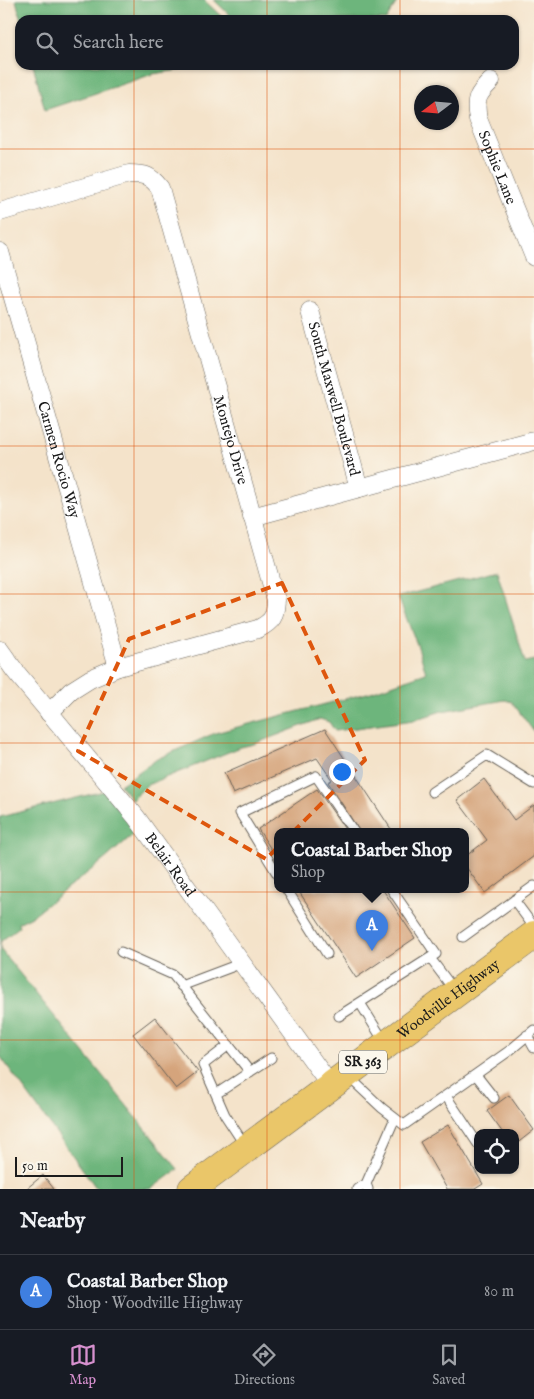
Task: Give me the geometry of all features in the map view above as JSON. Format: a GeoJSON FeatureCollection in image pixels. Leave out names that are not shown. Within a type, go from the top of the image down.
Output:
{"type":"FeatureCollection","features":[{"type":"Feature","properties":{"kind":"main road","name":"Woodville Highway"},"geometry":{"type":"LineString","coordinates":[[192,1189],[534,935]]}},
{"type":"Feature","properties":{"kind":"street","name":"Sophie Lane"},"geometry":{"type":"LineString","coordinates":[[492,81],[480,93],[477,100],[478,118],[534,257]]}},
{"type":"Feature","properties":{"kind":"street","name":"Montejo Drive"},"geometry":{"type":"LineString","coordinates":[[0,212],[129,174],[142,174],[153,179],[160,188],[276,600],[275,614],[269,624],[258,629],[118,667],[90,679],[71,691],[49,713]]}},
{"type":"Feature","properties":{"kind":"street","name":"Carmen Rocio Way"},"geometry":{"type":"LineString","coordinates":[[0,252],[118,667]]}},
{"type":"Feature","properties":{"kind":"street","name":"South Maxwell Boulevard"},"geometry":{"type":"LineString","coordinates":[[310,310],[359,488]]}},
{"type":"Feature","properties":{"kind":"street","name":"South Maxwell Boulevard"},"geometry":{"type":"LineString","coordinates":[[252,517],[534,441]]}},
{"type":"Feature","properties":{"kind":"street","name":"Belair Road"},"geometry":{"type":"LineString","coordinates":[[0,650],[49,713],[136,817],[242,963],[339,1080]]}},
{"type":"Feature","properties":{"kind":"lane"},"geometry":{"type":"LineString","coordinates":[[432,792],[488,755],[534,784]]}},
{"type":"Feature","properties":{"kind":"lane"},"geometry":{"type":"LineString","coordinates":[[274,868],[240,813],[316,776],[351,828]]}},
{"type":"Feature","properties":{"kind":"lane"},"geometry":{"type":"LineString","coordinates":[[463,937],[534,886]]}},
{"type":"Feature","properties":{"kind":"lane"},"geometry":{"type":"LineString","coordinates":[[289,893],[327,954]]}},
{"type":"Feature","properties":{"kind":"lane"},"geometry":{"type":"LineString","coordinates":[[339,1016],[436,954],[394,893]]}},
{"type":"Feature","properties":{"kind":"lane"},"geometry":{"type":"LineString","coordinates":[[514,900],[534,927]]}},
{"type":"Feature","properties":{"kind":"lane"},"geometry":{"type":"LineString","coordinates":[[121,952],[172,975],[250,1072]]}},
{"type":"Feature","properties":{"kind":"lane"},"geometry":{"type":"LineString","coordinates":[[430,958],[456,993]]}},
{"type":"Feature","properties":{"kind":"lane"},"geometry":{"type":"LineString","coordinates":[[181,986],[242,963]]}},
{"type":"Feature","properties":{"kind":"lane"},"geometry":{"type":"LineString","coordinates":[[360,1003],[386,1045]]}},
{"type":"Feature","properties":{"kind":"lane"},"geometry":{"type":"LineString","coordinates":[[339,1080],[404,1125],[476,1075],[531,1033],[534,1048]]}},
{"type":"Feature","properties":{"kind":"lane"},"geometry":{"type":"LineString","coordinates":[[229,1046],[203,1065],[225,1115],[247,1148]]}},
{"type":"Feature","properties":{"kind":"lane"},"geometry":{"type":"LineString","coordinates":[[216,1094],[271,1058]]}},
{"type":"Feature","properties":{"kind":"lane"},"geometry":{"type":"LineString","coordinates":[[476,1075],[494,1098]]}},
{"type":"Feature","properties":{"kind":"lane"},"geometry":{"type":"LineString","coordinates":[[446,1096],[474,1138]]}},
{"type":"Feature","properties":{"kind":"lane"},"geometry":{"type":"LineString","coordinates":[[357,1189],[367,1186],[395,1118]]}},
{"type":"Feature","properties":{"kind":"highlighted area"},"geometry":{"type":"Polygon","coordinates":[[[282,583],[365,760],[266,859],[78,751],[129,639],[282,583]]]}},
{"type":"Feature","properties":{"kind":"green space"},"geometry":{"type":"Polygon","coordinates":[[[16,0],[204,0],[220,15],[20,15],[16,0]]]}},
{"type":"Feature","properties":{"kind":"green space"},"geometry":{"type":"Polygon","coordinates":[[[214,0],[398,0],[389,15],[230,15],[214,0]]]}},
{"type":"Feature","properties":{"kind":"green space"},"geometry":{"type":"Polygon","coordinates":[[[34,70],[179,70],[153,74],[45,110],[34,70]]]}},
{"type":"Feature","properties":{"kind":"green space"},"geometry":{"type":"Polygon","coordinates":[[[497,571],[525,662],[534,660],[534,732],[512,702],[505,700],[442,711],[414,720],[335,731],[329,722],[320,719],[254,744],[241,747],[147,785],[132,800],[120,785],[157,759],[215,733],[371,692],[426,673],[398,597],[497,571]]]}},
{"type":"Feature","properties":{"kind":"green space"},"geometry":{"type":"Polygon","coordinates":[[[104,791],[136,832],[104,860],[32,916],[18,923],[19,927],[1,941],[0,948],[0,817],[104,791]]]}},
{"type":"Feature","properties":{"kind":"green space"},"geometry":{"type":"Polygon","coordinates":[[[0,949],[178,1169],[151,1189],[97,1189],[0,1056],[0,949]]]}},
{"type":"Feature","properties":{"kind":"building"},"geometry":{"type":"Polygon","coordinates":[[[325,729],[390,828],[357,828],[328,782],[332,780],[317,758],[233,794],[224,773],[325,729]]]}},
{"type":"Feature","properties":{"kind":"building"},"geometry":{"type":"Polygon","coordinates":[[[484,779],[514,820],[534,805],[534,856],[485,893],[469,871],[469,854],[487,840],[457,800],[484,779]]]}},
{"type":"Feature","properties":{"kind":"building"},"geometry":{"type":"Polygon","coordinates":[[[317,789],[344,828],[274,828],[274,854],[258,829],[317,789]]]}},
{"type":"Feature","properties":{"kind":"building"},"geometry":{"type":"Polygon","coordinates":[[[300,893],[385,893],[415,938],[356,978],[300,893]]]}},
{"type":"Feature","properties":{"kind":"building"},"geometry":{"type":"Polygon","coordinates":[[[155,1017],[198,1072],[176,1089],[133,1034],[155,1017]]]}},
{"type":"Feature","properties":{"kind":"building"},"geometry":{"type":"Polygon","coordinates":[[[509,1095],[534,1130],[519,1142],[519,1129],[500,1129],[487,1111],[509,1095]]]}},
{"type":"Feature","properties":{"kind":"building"},"geometry":{"type":"Polygon","coordinates":[[[448,1125],[474,1169],[474,1174],[477,1174],[483,1184],[475,1189],[447,1189],[420,1142],[448,1125]]]}},
{"type":"Feature","properties":{"kind":"building"},"geometry":{"type":"Polygon","coordinates":[[[43,1175],[54,1189],[26,1189],[43,1175]]]}},
{"type":"Feature","properties":{"kind":"place","name":"Coastal Barber Shop"},"geometry":{"type":"Point","coordinates":[372,951]}}]}
